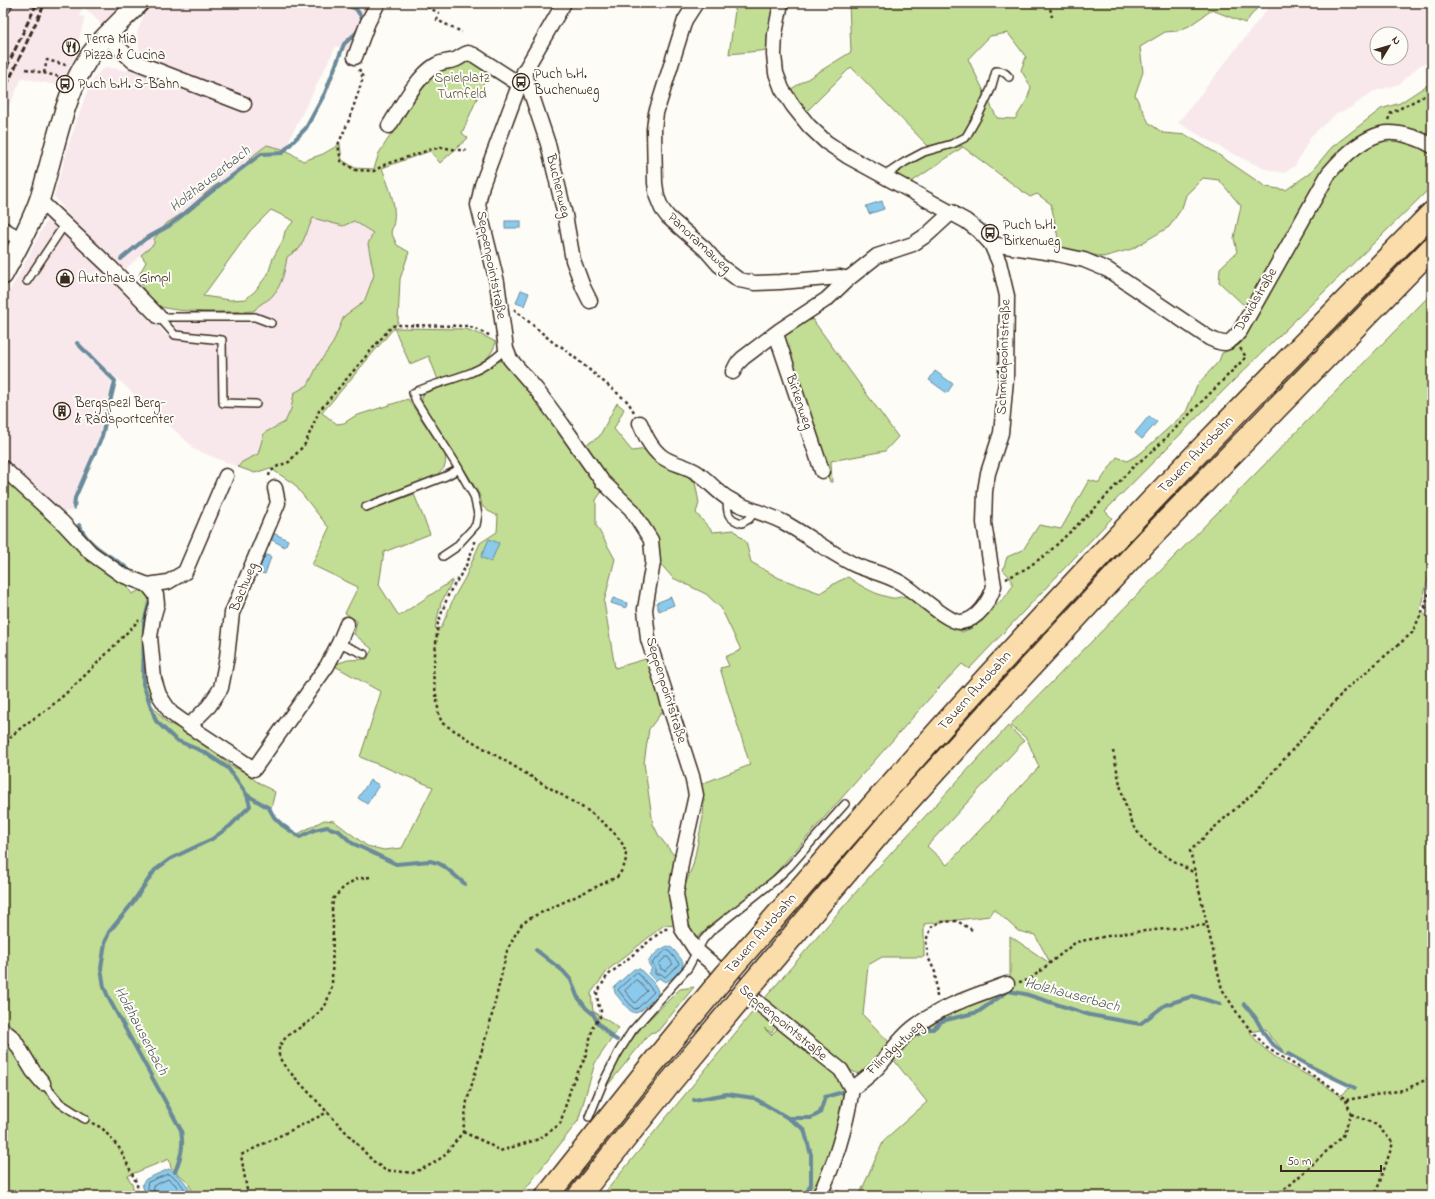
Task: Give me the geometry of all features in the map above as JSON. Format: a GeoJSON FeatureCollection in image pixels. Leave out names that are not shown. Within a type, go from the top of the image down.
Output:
{"type":"FeatureCollection","features":[{"type":"Feature","properties":{"kind":"highway","name":"Tauern Autobahn"},"geometry":{"type":"LineString","coordinates":[[547,1196],[732,967],[880,796],[992,671],[1214,436],[1432,213]]}},
{"type":"Feature","properties":{"kind":"highway","name":"Tauern Autobahn"},"geometry":{"type":"LineString","coordinates":[[579,1196],[668,1085],[896,814],[1147,541],[1432,248]]}},
{"type":"Feature","properties":{"kind":"main road"},"geometry":{"type":"LineString","coordinates":[[3,275],[22,240],[39,200],[64,113],[82,68],[93,51],[106,36],[139,3]]}},
{"type":"Feature","properties":{"kind":"street"},"geometry":{"type":"LineString","coordinates":[[3,7],[5,3]]}},
{"type":"Feature","properties":{"kind":"street"},"geometry":{"type":"LineString","coordinates":[[355,58],[368,22],[378,3]]}},
{"type":"Feature","properties":{"kind":"street","name":"Seppenpointstraße"},"geometry":{"type":"LineString","coordinates":[[564,3],[522,78],[482,185],[478,205],[497,282],[505,345],[510,359],[536,389],[602,481],[631,509],[650,540],[653,562],[645,609],[648,639],[692,776],[696,795],[682,858],[676,894],[682,929],[697,950],[762,1006],[841,1070],[852,1089]]}},
{"type":"Feature","properties":{"kind":"street","name":"Panoramaweg"},"geometry":{"type":"LineString","coordinates":[[696,3],[685,20],[656,113],[654,129],[655,182],[657,197],[662,209],[668,217],[705,248],[719,265],[739,280],[756,283],[840,277],[848,279]]}},
{"type":"Feature","properties":{"kind":"street","name":"Schmiedpointstraße"},"geometry":{"type":"LineString","coordinates":[[782,3],[775,34],[774,55],[776,73],[782,89],[809,126],[826,142],[847,156],[952,212],[971,224],[991,244],[999,262],[1007,296],[1006,379],[1001,433],[988,473],[985,490],[984,523],[994,586]]}},
{"type":"Feature","properties":{"kind":"street"},"geometry":{"type":"LineString","coordinates":[[106,36],[133,60],[244,104]]}},
{"type":"Feature","properties":{"kind":"street"},"geometry":{"type":"LineString","coordinates":[[390,126],[407,97],[417,84],[438,63],[458,58],[468,53],[474,54],[522,78]]}},
{"type":"Feature","properties":{"kind":"street","name":"Buchenweg"},"geometry":{"type":"LineString","coordinates":[[522,78],[548,144],[565,215],[573,260],[590,301]]}},
{"type":"Feature","properties":{"kind":"street","name":"Davidstraße"},"geometry":{"type":"LineString","coordinates":[[991,244],[1052,253],[1084,260],[1108,270],[1209,338],[1221,344],[1234,339],[1240,331],[1329,173],[1342,158],[1359,144],[1382,134],[1407,135],[1426,142],[1432,146]]}},
{"type":"Feature","properties":{"kind":"street"},"geometry":{"type":"LineString","coordinates":[[39,200],[160,317]]}},
{"type":"Feature","properties":{"kind":"street"},"geometry":{"type":"LineString","coordinates":[[733,372],[737,364],[743,358],[827,299],[848,279],[877,256],[913,244],[928,234],[952,212]]}},
{"type":"Feature","properties":{"kind":"street"},"geometry":{"type":"LineString","coordinates":[[3,229],[22,240]]}},
{"type":"Feature","properties":{"kind":"street","name":"Birkenweg"},"geometry":{"type":"LineString","coordinates":[[776,334],[822,471]]}},
{"type":"Feature","properties":{"kind":"street"},"geometry":{"type":"LineString","coordinates":[[640,423],[650,443],[661,456],[669,461],[695,471],[727,498],[784,522],[830,552],[854,564],[900,582],[947,617],[960,622],[971,619],[986,605],[992,594],[994,586]]}},
{"type":"Feature","properties":{"kind":"street"},"geometry":{"type":"LineString","coordinates":[[3,468],[63,523],[91,553],[122,575],[148,585],[168,582],[185,572],[226,476]]}},
{"type":"Feature","properties":{"kind":"street","name":"Bachweg"},"geometry":{"type":"LineString","coordinates":[[189,726],[209,706],[221,688],[227,657],[232,613],[278,503],[275,488]]}},
{"type":"Feature","properties":{"kind":"street"},"geometry":{"type":"LineString","coordinates":[[148,585],[156,595],[157,604],[150,638],[154,679],[159,695],[171,713],[254,769],[327,666],[347,624]]}},
{"type":"Feature","properties":{"kind":"street","name":"Filindgutweg"},"geometry":{"type":"LineString","coordinates":[[852,1089],[877,1068],[912,1029],[938,1011],[1007,984]]}},
{"type":"Feature","properties":{"kind":"street"},"geometry":{"type":"LineString","coordinates":[[3,1030],[13,1038],[33,1071],[43,1083]]}},
{"type":"Feature","properties":{"kind":"street"},"geometry":{"type":"LineString","coordinates":[[819,1196],[828,1178],[839,1147],[849,1110],[852,1089]]}},
{"type":"Feature","properties":{"kind":"lane"},"geometry":{"type":"LineString","coordinates":[[884,176],[905,162],[924,152],[952,144],[966,137],[991,89],[996,71],[1006,73],[1009,77]]}},
{"type":"Feature","properties":{"kind":"lane"},"geometry":{"type":"LineString","coordinates":[[27,281],[65,224]]}},
{"type":"Feature","properties":{"kind":"lane"},"geometry":{"type":"LineString","coordinates":[[160,317],[255,317],[271,323]]}},
{"type":"Feature","properties":{"kind":"lane"},"geometry":{"type":"LineString","coordinates":[[160,317],[175,335],[222,340],[223,403],[256,404]]}},
{"type":"Feature","properties":{"kind":"lane"},"geometry":{"type":"LineString","coordinates":[[443,556],[455,548],[476,525],[478,514],[474,496],[459,469],[416,401],[413,393],[429,385],[473,372],[495,358],[505,345]]}},
{"type":"Feature","properties":{"kind":"lane"},"geometry":{"type":"LineString","coordinates":[[366,507],[446,476],[459,469]]}},
{"type":"Feature","properties":{"kind":"lane"},"geometry":{"type":"LineString","coordinates":[[339,643],[364,654]]}},
{"type":"Feature","properties":{"kind":"lane"},"geometry":{"type":"LineString","coordinates":[[589,1117],[603,1083],[618,1053],[632,1031],[688,968],[703,940],[711,931],[775,880],[790,866],[845,804]]}},
{"type":"Feature","properties":{"kind":"lane"},"geometry":{"type":"LineString","coordinates":[[43,1083],[60,1103],[85,1119]]}},
{"type":"Feature","properties":{"kind":"path"},"geometry":{"type":"LineString","coordinates":[[423,3],[439,13],[437,20],[462,32]]}},
{"type":"Feature","properties":{"kind":"path"},"geometry":{"type":"LineString","coordinates":[[1049,3],[1052,17]]}},
{"type":"Feature","properties":{"kind":"path"},"geometry":{"type":"LineString","coordinates":[[355,58],[363,78],[349,120],[338,145],[341,161],[354,170],[374,171],[386,164],[441,147],[457,150],[468,150]]}},
{"type":"Feature","properties":{"kind":"path"},"geometry":{"type":"LineString","coordinates":[[44,73],[47,60],[56,62]]}},
{"type":"Feature","properties":{"kind":"path"},"geometry":{"type":"LineString","coordinates":[[26,69],[51,73],[62,78]]}},
{"type":"Feature","properties":{"kind":"path"},"geometry":{"type":"LineString","coordinates":[[1382,134],[1391,113],[1432,92]]}},
{"type":"Feature","properties":{"kind":"path"},"geometry":{"type":"LineString","coordinates":[[500,302],[507,302],[555,344],[562,347],[628,402],[640,423]]}},
{"type":"Feature","properties":{"kind":"path"},"geometry":{"type":"LineString","coordinates":[[275,488],[269,477],[270,472],[278,466],[288,462],[305,444],[319,411],[392,326],[468,326],[489,334],[505,345]]}},
{"type":"Feature","properties":{"kind":"path"},"geometry":{"type":"LineString","coordinates":[[994,586],[1026,568],[1048,553],[1095,508],[1133,467],[1156,448],[1246,357]]}},
{"type":"Feature","properties":{"kind":"path"},"geometry":{"type":"LineString","coordinates":[[370,877],[356,879],[344,887],[334,899],[332,910],[332,986],[326,1004],[313,1019],[287,1036],[280,1046],[279,1057],[286,1068],[373,1161],[385,1170],[413,1173],[432,1164],[444,1156],[463,1132],[467,1101],[490,1023],[507,951],[522,924],[532,917],[616,877],[623,869],[626,862],[626,853],[622,844],[610,830],[590,812],[442,723],[439,715],[433,674],[438,623],[449,593],[464,568],[474,546],[476,525]]}},
{"type":"Feature","properties":{"kind":"path"},"geometry":{"type":"LineString","coordinates":[[1275,1196],[1291,1184],[1343,1136],[1351,1114],[1346,1100],[1330,1086],[1267,1048],[1241,1019],[1222,989],[1190,851],[1257,790],[1345,690],[1412,633],[1425,606],[1432,582]]}},
{"type":"Feature","properties":{"kind":"path"},"geometry":{"type":"LineString","coordinates":[[1425,606],[1432,613]]}},
{"type":"Feature","properties":{"kind":"path"},"geometry":{"type":"LineString","coordinates":[[3,748],[8,739],[31,719],[55,704],[84,677],[139,620],[141,614]]}},
{"type":"Feature","properties":{"kind":"path"},"geometry":{"type":"LineString","coordinates":[[1112,751],[1128,814],[1144,840],[1196,874]]}},
{"type":"Feature","properties":{"kind":"path"},"geometry":{"type":"LineString","coordinates":[[938,1011],[935,972],[928,957],[926,940],[932,927],[940,922],[957,920],[974,931]]}},
{"type":"Feature","properties":{"kind":"path"},"geometry":{"type":"LineString","coordinates":[[1007,984],[1029,980],[1076,942],[1124,933],[1208,925]]}},
{"type":"Feature","properties":{"kind":"path"},"geometry":{"type":"LineString","coordinates":[[463,1132],[487,1143],[500,1152],[539,1139],[560,1124],[572,1084],[585,1058],[593,1027],[600,1017],[601,1011],[598,1004],[597,993],[607,976],[664,929],[682,929]]}},
{"type":"Feature","properties":{"kind":"path"},"geometry":{"type":"LineString","coordinates":[[1346,1100],[1404,1090],[1432,1077]]}},
{"type":"Feature","properties":{"kind":"path"},"geometry":{"type":"LineString","coordinates":[[248,1196],[241,1155],[328,1112]]}},
{"type":"Feature","properties":{"kind":"path"},"geometry":{"type":"LineString","coordinates":[[1351,1114],[1377,1124],[1393,1143],[1375,1196]]}},
{"type":"Feature","properties":{"kind":"path"},"geometry":{"type":"LineString","coordinates":[[85,1119],[102,1128],[120,1149],[137,1184],[138,1196]]}},
{"type":"Feature","properties":{"kind":"shaded area"},"geometry":{"type":"Polygon","coordinates":[[[13,3],[124,3],[102,25],[82,5],[80,16],[85,17],[74,57],[61,86],[22,78],[3,119],[3,23],[13,3]]]}},
{"type":"Feature","properties":{"kind":"shaded area"},"geometry":{"type":"Polygon","coordinates":[[[152,3],[351,3],[370,11],[352,54],[336,46],[289,140],[286,150],[267,145],[255,154],[237,172],[213,187],[183,213],[167,223],[154,244],[122,272],[82,232],[54,196],[71,137],[89,86],[100,71],[108,67],[127,71],[139,48],[137,33],[144,15],[152,3]]]}},
{"type":"Feature","properties":{"kind":"shaded area"},"geometry":{"type":"Polygon","coordinates":[[[1272,3],[1432,3],[1432,61],[1420,65],[1400,84],[1372,92],[1352,107],[1336,114],[1311,136],[1295,166],[1284,173],[1265,169],[1229,152],[1178,123],[1272,3]]]}},
{"type":"Feature","properties":{"kind":"shaded area"},"geometry":{"type":"Polygon","coordinates":[[[48,218],[159,326],[167,336],[178,320],[255,323],[270,328],[274,319],[254,311],[258,305],[273,296],[284,275],[287,257],[300,248],[313,218],[343,226],[354,221],[373,233],[368,244],[374,275],[364,302],[344,316],[333,343],[319,363],[308,385],[294,393],[291,409],[284,422],[264,433],[258,454],[242,462],[238,467],[191,448],[192,446],[113,375],[100,435],[73,497],[72,511],[61,512],[3,461],[3,301],[18,276],[48,218]]]}},
{"type":"Feature","properties":{"kind":"green space"},"geometry":{"type":"Polygon","coordinates":[[[736,3],[774,3],[769,50],[729,54],[736,3]]]}},
{"type":"Feature","properties":{"kind":"green space"},"geometry":{"type":"Polygon","coordinates":[[[849,3],[1261,3],[1245,23],[1212,10],[1189,26],[1177,31],[1165,32],[1140,47],[1143,72],[1135,95],[1149,123],[1163,133],[1186,135],[1216,153],[1266,187],[1286,190],[1310,173],[1332,147],[1381,109],[1400,103],[1432,82],[1432,186],[1228,386],[1105,511],[1112,518],[969,669],[962,664],[936,691],[772,877],[695,939],[687,925],[683,909],[683,890],[693,865],[703,817],[704,800],[701,784],[750,765],[720,668],[729,666],[725,657],[741,650],[721,608],[706,594],[673,578],[646,546],[634,524],[609,495],[582,447],[599,437],[617,403],[624,409],[614,429],[632,451],[647,449],[659,459],[695,482],[699,503],[696,513],[713,532],[734,530],[746,542],[751,562],[779,578],[820,593],[848,577],[880,595],[894,598],[905,597],[914,600],[962,632],[972,628],[1006,596],[1013,585],[1009,576],[1003,570],[1007,557],[1023,550],[1039,525],[1061,529],[1089,480],[1099,483],[1117,457],[1127,461],[1141,453],[1186,412],[1197,385],[1219,361],[1222,353],[1233,349],[1242,342],[1249,325],[1247,308],[1219,282],[1220,268],[1237,252],[1234,238],[1241,206],[1219,180],[1203,178],[1186,195],[1182,208],[1169,227],[1132,249],[1103,257],[1060,248],[1051,204],[1037,194],[1030,197],[963,147],[910,183],[893,174],[918,158],[935,151],[962,146],[955,141],[928,146],[851,67],[806,112],[788,91],[851,52],[849,3]],[[1008,33],[990,36],[968,59],[997,118],[1015,119],[1027,100],[1031,87],[1021,70],[1026,57],[1008,33]]]}},
{"type":"Feature","properties":{"kind":"green space","name":"Spielplatz Turnfeld"},"geometry":{"type":"Polygon","coordinates":[[[465,58],[489,71],[462,133],[468,138],[440,163],[430,151],[382,168],[394,207],[391,232],[397,245],[409,252],[400,279],[398,322],[322,413],[337,424],[344,423],[355,416],[408,399],[445,455],[446,462],[444,467],[435,476],[363,504],[367,511],[414,494],[430,534],[384,552],[379,585],[399,616],[453,580],[441,603],[435,628],[441,628],[480,543],[497,532],[498,516],[482,506],[480,496],[468,475],[434,426],[422,404],[422,398],[425,391],[431,387],[472,377],[498,361],[505,361],[552,416],[603,490],[596,500],[596,525],[615,559],[604,602],[615,668],[649,658],[665,708],[649,729],[644,763],[653,824],[659,836],[673,854],[680,859],[677,926],[664,925],[608,970],[591,993],[593,1011],[619,1028],[595,1063],[578,1121],[520,1196],[195,1196],[187,1181],[171,1168],[169,1159],[127,1176],[132,1183],[135,1196],[3,1196],[3,1035],[25,1065],[37,1088],[43,1083],[3,1023],[3,475],[122,580],[132,594],[142,589],[149,599],[152,608],[151,704],[167,723],[191,733],[231,766],[243,771],[256,781],[275,792],[270,812],[296,835],[324,820],[334,821],[367,846],[384,850],[402,848],[433,787],[360,757],[381,692],[333,665],[348,660],[367,659],[372,649],[354,634],[357,621],[345,613],[358,587],[312,565],[329,528],[294,484],[270,468],[255,473],[238,467],[242,462],[258,454],[264,433],[285,422],[291,409],[294,393],[308,385],[319,363],[333,343],[344,316],[364,302],[374,275],[368,244],[373,233],[354,221],[343,226],[313,218],[300,248],[287,257],[283,277],[279,287],[271,297],[254,311],[202,312],[162,307],[155,304],[146,295],[139,275],[146,262],[141,255],[154,244],[154,239],[167,223],[183,213],[213,187],[237,172],[255,154],[267,145],[286,150],[303,161],[323,154],[340,144],[342,160],[355,168],[374,169],[379,153],[425,82],[445,68],[454,68],[465,58]],[[271,210],[250,231],[203,296],[230,300],[246,299],[255,291],[268,274],[273,258],[283,240],[285,231],[294,221],[271,210]]]}},
{"type":"Feature","properties":{"kind":"green space"},"geometry":{"type":"Polygon","coordinates":[[[1432,293],[1432,564],[1420,609],[1428,618],[1432,619],[1432,1196],[859,1196],[884,1140],[927,1102],[893,1059],[914,1033],[962,1006],[1013,987],[1010,979],[1010,936],[1051,964],[1035,935],[1018,931],[994,909],[990,916],[924,924],[924,957],[882,957],[868,965],[863,1015],[892,1045],[862,1074],[848,1069],[765,998],[862,885],[1008,726],[1024,741],[927,846],[947,865],[1039,767],[1027,739],[1010,725],[1432,293]],[[1266,1029],[1250,1032],[1273,1056],[1322,1083],[1340,1096],[1353,1086],[1289,1053],[1286,1056],[1281,1052],[1283,1049],[1271,1038],[1266,1029]]]}},
{"type":"Feature","properties":{"kind":"green space"},"geometry":{"type":"Polygon","coordinates":[[[810,316],[898,437],[885,451],[831,461],[832,482],[830,482],[785,346],[784,337],[787,332],[810,316]]]}},
{"type":"Feature","properties":{"kind":"green space"},"geometry":{"type":"Polygon","coordinates":[[[394,328],[466,329],[496,342],[487,358],[480,364],[464,372],[438,380],[429,356],[410,364],[394,328]]]}},
{"type":"Feature","properties":{"kind":"green space"},"geometry":{"type":"Polygon","coordinates":[[[694,987],[658,1031],[650,1033],[607,1086],[613,1071],[630,1042],[645,1023],[680,989],[694,987]]]}},
{"type":"Feature","properties":{"kind":"green space"},"geometry":{"type":"Polygon","coordinates":[[[755,1009],[776,1027],[771,1033],[764,1028],[771,1035],[778,1028],[842,1080],[847,1096],[816,1196],[602,1196],[755,1009]]]}},
{"type":"Feature","properties":{"kind":"green space"},"geometry":{"type":"Polygon","coordinates":[[[830,1188],[851,1196],[826,1196],[830,1188]]]}},
{"type":"Feature","properties":{"kind":"water"},"geometry":{"type":"Polygon","coordinates":[[[882,201],[884,209],[869,214],[866,206],[882,201]]]}},
{"type":"Feature","properties":{"kind":"water"},"geometry":{"type":"Polygon","coordinates":[[[505,221],[521,221],[521,228],[505,228],[505,221]]]}},
{"type":"Feature","properties":{"kind":"water"},"geometry":{"type":"Polygon","coordinates":[[[521,290],[529,293],[524,306],[516,303],[521,290]]]}},
{"type":"Feature","properties":{"kind":"water"},"geometry":{"type":"Polygon","coordinates":[[[935,371],[953,384],[947,393],[929,380],[935,371]]]}},
{"type":"Feature","properties":{"kind":"water"},"geometry":{"type":"Polygon","coordinates":[[[1149,416],[1157,422],[1142,439],[1135,433],[1149,416]]]}},
{"type":"Feature","properties":{"kind":"water"},"geometry":{"type":"Polygon","coordinates":[[[273,533],[288,540],[285,547],[270,539],[273,533]]]}},
{"type":"Feature","properties":{"kind":"water"},"geometry":{"type":"Polygon","coordinates":[[[489,539],[499,543],[491,562],[481,557],[489,539]]]}},
{"type":"Feature","properties":{"kind":"water"},"geometry":{"type":"Polygon","coordinates":[[[265,554],[271,557],[265,574],[258,572],[265,554]]]}},
{"type":"Feature","properties":{"kind":"water"},"geometry":{"type":"Polygon","coordinates":[[[671,597],[674,605],[659,611],[656,603],[671,597]]]}},
{"type":"Feature","properties":{"kind":"water"},"geometry":{"type":"Polygon","coordinates":[[[613,598],[627,603],[626,608],[611,603],[613,598]]]}},
{"type":"Feature","properties":{"kind":"water"},"geometry":{"type":"Polygon","coordinates":[[[370,780],[379,785],[367,804],[358,798],[370,780]]]}},
{"type":"Feature","properties":{"kind":"water"},"geometry":{"type":"Polygon","coordinates":[[[668,946],[674,950],[681,959],[683,963],[681,969],[665,982],[659,978],[655,981],[648,973],[652,969],[648,963],[656,953],[668,946]]]}},
{"type":"Feature","properties":{"kind":"water"},"geometry":{"type":"Polygon","coordinates":[[[634,969],[640,969],[652,981],[658,991],[658,995],[639,1012],[635,1013],[627,1008],[622,1002],[615,993],[614,987],[634,969]]]}},
{"type":"Feature","properties":{"kind":"water"},"geometry":{"type":"Polygon","coordinates":[[[169,1169],[183,1180],[192,1196],[146,1196],[142,1184],[146,1179],[169,1169]]]}},
{"type":"Feature","properties":{"kind":"waterway","name":"Holzhauserbach"},"geometry":{"type":"LineString","coordinates":[[340,3],[356,9],[363,19],[361,22]]}},
{"type":"Feature","properties":{"kind":"waterway","name":"Holzhauserbach"},"geometry":{"type":"LineString","coordinates":[[121,259],[145,239],[169,226],[261,154],[282,153],[306,128],[325,93],[344,44],[356,33],[359,28]]}},
{"type":"Feature","properties":{"kind":"waterway","name":"Holzhauserbach"},"geometry":{"type":"LineString","coordinates":[[74,508],[75,498],[102,436],[115,381],[77,343]]}},
{"type":"Feature","properties":{"kind":"waterway","name":"Holzhauserbach"},"geometry":{"type":"LineString","coordinates":[[79,525],[83,533],[94,545],[128,569]]}},
{"type":"Feature","properties":{"kind":"waterway","name":"Holzhauserbach"},"geometry":{"type":"LineString","coordinates":[[149,603],[144,623],[143,684],[156,721],[176,740],[204,752],[228,768],[247,795],[269,808],[274,817],[282,825],[300,837],[314,830],[327,827],[339,831],[352,843],[396,864],[430,861],[438,863],[465,884]]}},
{"type":"Feature","properties":{"kind":"waterway","name":"Holzhauserbach"},"geometry":{"type":"LineString","coordinates":[[175,1172],[181,1151],[181,1130],[109,999],[104,987],[101,968],[105,943],[109,932],[131,905],[155,870],[170,859],[212,839],[230,826],[250,806],[247,795]]}},
{"type":"Feature","properties":{"kind":"waterway","name":"Holzhauserbach"},"geometry":{"type":"LineString","coordinates":[[536,950],[563,971],[571,980],[577,996],[586,1008],[593,1014],[598,1023],[617,1040]]}},
{"type":"Feature","properties":{"kind":"waterway","name":"Holzhauserbach"},"geometry":{"type":"LineString","coordinates":[[913,1034],[919,1034],[924,1029],[933,1029],[942,1021],[978,1012],[1008,991],[1025,994],[1090,1015],[1140,1024],[1165,1005],[1193,996],[1220,1004]]}},
{"type":"Feature","properties":{"kind":"waterway","name":"Holzhauserbach"},"geometry":{"type":"LineString","coordinates":[[1244,1004],[1255,1017],[1271,1043],[1282,1051]]}},
{"type":"Feature","properties":{"kind":"waterway","name":"Holzhauserbach"},"geometry":{"type":"LineString","coordinates":[[1288,1054],[1355,1088]]}},
{"type":"Feature","properties":{"kind":"waterway","name":"Holzhauserbach"},"geometry":{"type":"LineString","coordinates":[[789,1118],[811,1118],[820,1113],[825,1097],[843,1092]]}},
{"type":"Feature","properties":{"kind":"waterway","name":"Holzhauserbach"},"geometry":{"type":"LineString","coordinates":[[694,1100],[727,1094],[754,1098],[804,1129],[811,1155],[811,1184],[805,1196]]}},
{"type":"Feature","properties":{"kind":"railway"},"geometry":{"type":"LineString","coordinates":[[3,75],[37,3]]}},
{"type":"Feature","properties":{"kind":"railway"},"geometry":{"type":"LineString","coordinates":[[3,93],[45,3]]}},
{"type":"Feature","properties":{"kind":"place","name":"Terra Mia Pizza & Cucina"},"geometry":{"type":"Point","coordinates":[71,47]}},
{"type":"Feature","properties":{"kind":"place","name":"Puch b.H. Buchenweg"},"geometry":{"type":"Point","coordinates":[521,82]}},
{"type":"Feature","properties":{"kind":"place","name":"Puch b.H. S-Bahn"},"geometry":{"type":"Point","coordinates":[65,84]}},
{"type":"Feature","properties":{"kind":"place","name":"Puch b.H. Birkenweg"},"geometry":{"type":"Point","coordinates":[990,233]}},
{"type":"Feature","properties":{"kind":"place","name":"Autohaus Gimpl"},"geometry":{"type":"Point","coordinates":[65,278]}},
{"type":"Feature","properties":{"kind":"place","name":"Bergspezl Berg- & Radsportcenter"},"geometry":{"type":"Point","coordinates":[62,411]}}]}
